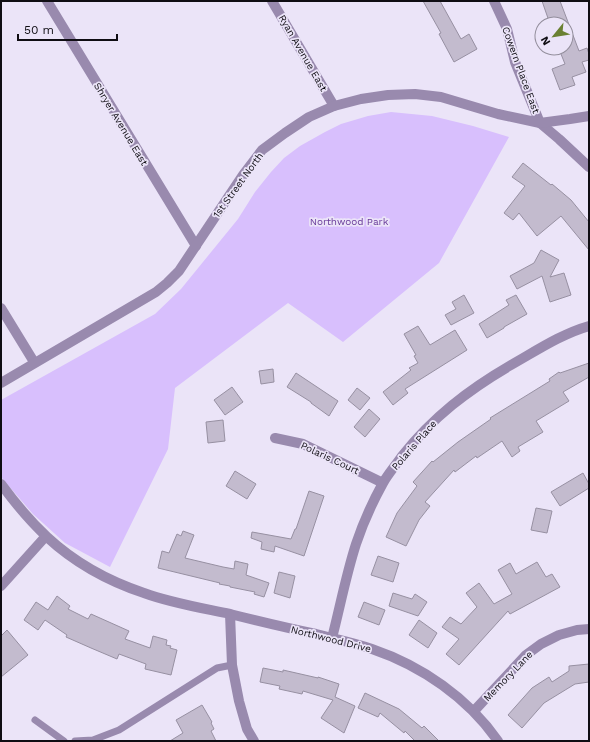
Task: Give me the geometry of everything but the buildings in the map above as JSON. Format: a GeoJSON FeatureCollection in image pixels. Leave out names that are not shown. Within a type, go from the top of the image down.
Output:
{"type":"FeatureCollection","features":[{"type":"Feature","properties":{"kind":"street","name":"Shryer Avenue East"},"geometry":{"type":"LineString","coordinates":[[47,1],[196,246]]}},
{"type":"Feature","properties":{"kind":"street","name":"Ryan Avenue East"},"geometry":{"type":"LineString","coordinates":[[272,1],[334,106]]}},
{"type":"Feature","properties":{"kind":"street","name":"Cowern Place East"},"geometry":{"type":"LineString","coordinates":[[494,1],[507,29],[516,62],[540,123],[589,167]]}},
{"type":"Feature","properties":{"kind":"street","name":"1st Street North"},"geometry":{"type":"LineString","coordinates":[[1,382],[156,292],[167,283],[179,271],[243,175],[262,150],[309,117],[334,106],[361,99],[415,94],[441,97],[498,114],[540,123],[570,120],[589,116]]}},
{"type":"Feature","properties":{"kind":"street"},"geometry":{"type":"LineString","coordinates":[[1,308],[34,362]]}},
{"type":"Feature","properties":{"kind":"street","name":"Polaris Place"},"geometry":{"type":"LineString","coordinates":[[332,638],[356,544],[368,513],[383,483],[411,445],[430,424],[455,402],[486,379],[556,339],[589,326]]}},
{"type":"Feature","properties":{"kind":"street","name":"Polaris Court"},"geometry":{"type":"LineString","coordinates":[[275,438],[302,444],[383,483]]}},
{"type":"Feature","properties":{"kind":"street"},"geometry":{"type":"LineString","coordinates":[[1,484],[21,509],[46,536],[1,586]]}},
{"type":"Feature","properties":{"kind":"street","name":"Northwood Drive"},"geometry":{"type":"LineString","coordinates":[[46,536],[87,567],[116,583],[145,594],[345,641],[373,649],[399,660],[429,676],[452,692],[474,712],[498,741]]}},
{"type":"Feature","properties":{"kind":"street"},"geometry":{"type":"LineString","coordinates":[[230,614],[232,665],[239,701],[247,729],[254,741]]}},
{"type":"Feature","properties":{"kind":"street","name":"Memory Lane"},"geometry":{"type":"LineString","coordinates":[[474,712],[526,655],[541,644],[558,635],[577,630],[589,629]]}},
{"type":"Feature","properties":{"kind":"lane"},"geometry":{"type":"LineString","coordinates":[[74,741],[93,740],[119,730],[218,668],[232,665]]}},
{"type":"Feature","properties":{"kind":"lane"},"geometry":{"type":"LineString","coordinates":[[36,720],[64,741]]}},
{"type":"Feature","properties":{"kind":"green space","name":"Northwood Park"},"geometry":{"type":"Polygon","coordinates":[[[391,112],[432,116],[509,137],[439,263],[343,342],[288,303],[175,388],[168,449],[110,567],[65,543],[33,514],[1,477],[1,400],[155,314],[181,289],[238,219],[255,192],[271,172],[284,158],[300,146],[341,124],[368,116],[391,112]]]}}]}
